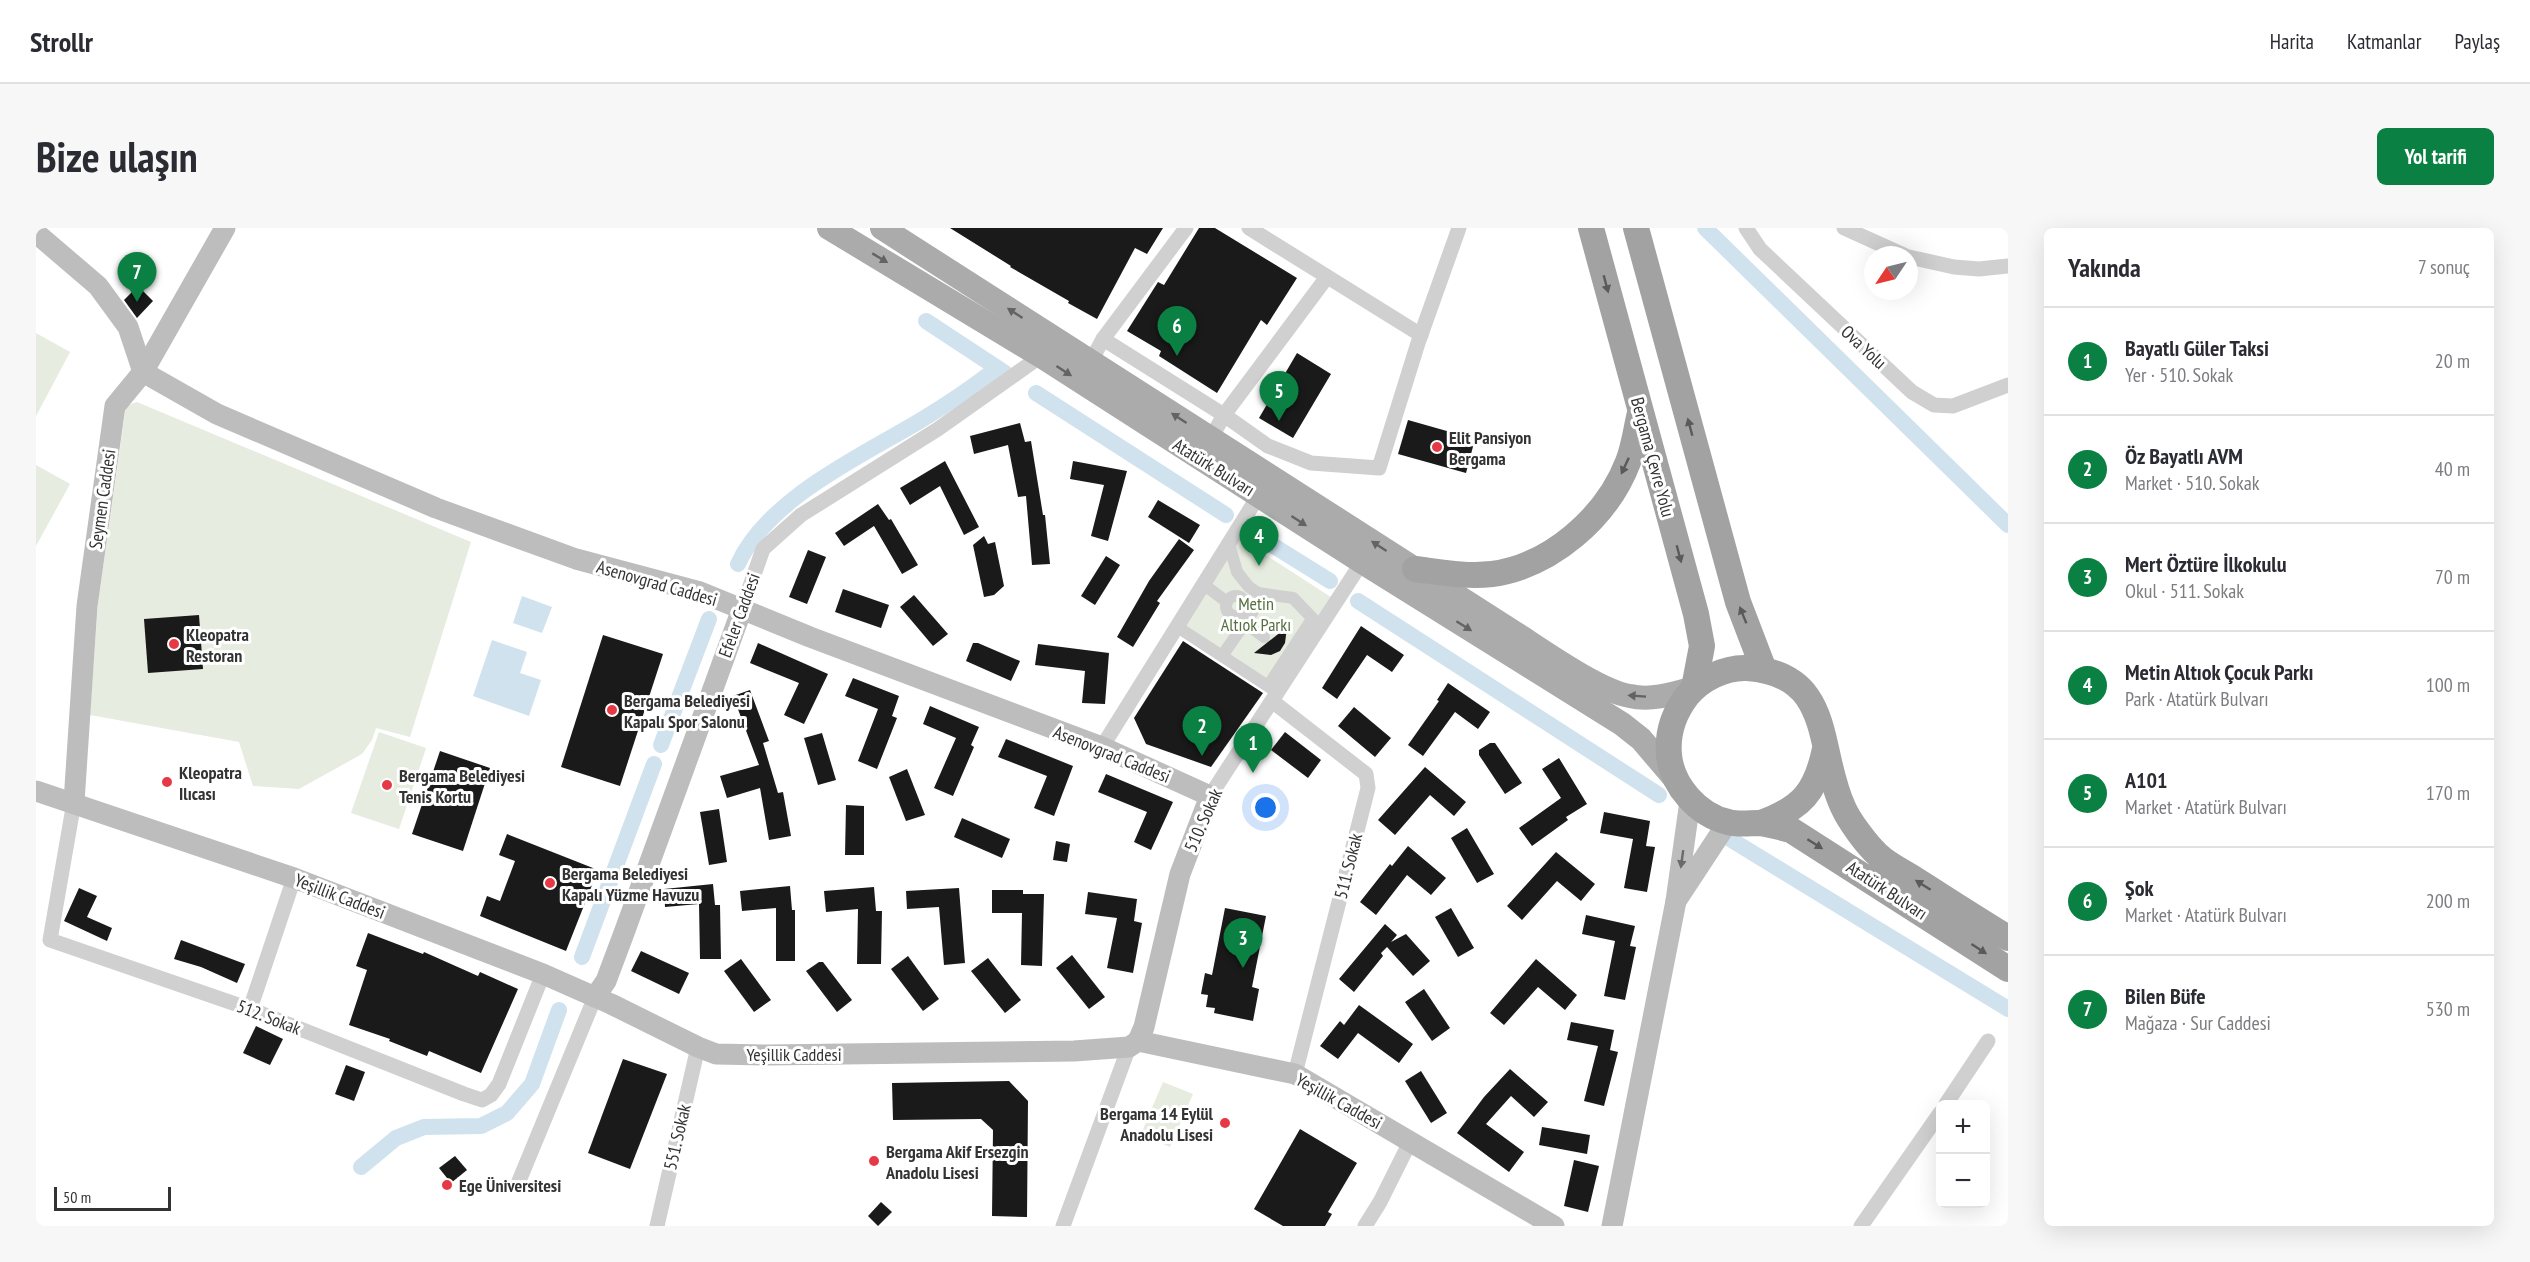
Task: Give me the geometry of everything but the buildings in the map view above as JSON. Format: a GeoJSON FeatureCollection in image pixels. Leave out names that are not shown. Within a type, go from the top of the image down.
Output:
{"type":"FeatureCollection","features":[{"type":"Feature","properties":{"kind":"highway","name":"Bergama Çevre Yolu"},"geometry":{"type":"LineString","coordinates":[[1591,228],[1696,614],[1702,646],[1694,688]]}},
{"type":"Feature","properties":{"kind":"highway"},"geometry":{"type":"LineString","coordinates":[[1636,228],[1737,602],[1764,669]]}},
{"type":"Feature","properties":{"kind":"highway"},"geometry":{"type":"LineString","coordinates":[[1415,569],[1463,575],[1494,574],[1530,563],[1569,540],[1605,504],[1629,462],[1640,410]]}},
{"type":"Feature","properties":{"kind":"highway","name":"Atatürk Bulvarı"},"geometry":{"type":"LineString","coordinates":[[2008,938],[1878,855],[1843,808],[1825,748],[1821,722],[1809,698],[1789,680],[1764,669],[1739,668],[1715,674],[1694,688],[1678,707],[1670,731],[1669,756],[1683,790],[1708,814],[1728,822],[1761,823],[1791,830],[2008,969]]}},
{"type":"Feature","properties":{"kind":"highway","name":"Atatürk Bulvarı"},"geometry":{"type":"LineString","coordinates":[[1761,823],[1786,814],[1806,797],[1820,775],[1825,748]]}},
{"type":"Feature","properties":{"kind":"main road","name":"Seymen Caddesi"},"geometry":{"type":"LineString","coordinates":[[74,802],[87,606],[115,406],[143,372],[225,228]]}},
{"type":"Feature","properties":{"kind":"main road","name":"Atatürk Bulvarı"},"geometry":{"type":"LineString","coordinates":[[830,228],[1041,356],[1362,562],[1622,724],[1641,739],[1683,790]]}},
{"type":"Feature","properties":{"kind":"main road","name":"Atatürk Bulvarı"},"geometry":{"type":"LineString","coordinates":[[882,228],[1548,654],[1619,693],[1631,697],[1656,697],[1694,688]]}},
{"type":"Feature","properties":{"kind":"main road"},"geometry":{"type":"LineString","coordinates":[[36,233],[99,286],[128,327],[143,372]]}},
{"type":"Feature","properties":{"kind":"main road","name":"Asenovgrad Caddesi"},"geometry":{"type":"LineString","coordinates":[[143,372],[217,414],[436,508],[576,560],[700,592],[1102,747],[1210,796]]}},
{"type":"Feature","properties":{"kind":"main road","name":"Efeler Caddesi"},"geometry":{"type":"LineString","coordinates":[[595,997],[606,981],[617,952],[741,609]]}},
{"type":"Feature","properties":{"kind":"main road"},"geometry":{"type":"LineString","coordinates":[[1612,1226],[1676,902],[1683,790]]}},
{"type":"Feature","properties":{"kind":"main road","name":"Yeşillik Caddesi"},"geometry":{"type":"LineString","coordinates":[[36,791],[74,802],[294,879],[543,974],[716,1054],[1074,1052],[1134,1044],[1295,1074],[1554,1226]]}},
{"type":"Feature","properties":{"kind":"main road","name":"510. Sokak"},"geometry":{"type":"LineString","coordinates":[[1134,1044],[1144,1027],[1180,874],[1210,796]]}},
{"type":"Feature","properties":{"kind":"main road"},"geometry":{"type":"LineString","coordinates":[[1676,902],[1728,822]]}},
{"type":"Feature","properties":{"kind":"street"},"geometry":{"type":"LineString","coordinates":[[1091,362],[1103,339],[1186,228]]}},
{"type":"Feature","properties":{"kind":"street"},"geometry":{"type":"LineString","coordinates":[[1249,228],[1420,335]]}},
{"type":"Feature","properties":{"kind":"street"},"geometry":{"type":"LineString","coordinates":[[1103,339],[1268,446],[1311,464],[1378,468],[1420,335],[1459,228]]}},
{"type":"Feature","properties":{"kind":"street","name":"Ova Yolu"},"geometry":{"type":"LineString","coordinates":[[1746,228],[1760,249],[1919,396],[1934,405],[1953,406],[2008,385]]}},
{"type":"Feature","properties":{"kind":"street"},"geometry":{"type":"LineString","coordinates":[[1844,228],[1884,246]]}},
{"type":"Feature","properties":{"kind":"street"},"geometry":{"type":"LineString","coordinates":[[1918,258],[1954,267],[2008,266]]}},
{"type":"Feature","properties":{"kind":"street"},"geometry":{"type":"LineString","coordinates":[[1211,438],[1224,416],[1328,277]]}},
{"type":"Feature","properties":{"kind":"street","name":"Efeler Caddesi"},"geometry":{"type":"LineString","coordinates":[[741,609],[763,549],[801,515],[938,429],[1041,356]]}},
{"type":"Feature","properties":{"kind":"street"},"geometry":{"type":"LineString","coordinates":[[1102,747],[1259,495]]}},
{"type":"Feature","properties":{"kind":"street"},"geometry":{"type":"LineString","coordinates":[[1229,544],[1238,572],[1249,587],[1258,593],[1293,598],[1316,623]]}},
{"type":"Feature","properties":{"kind":"street","name":"510. Sokak"},"geometry":{"type":"LineString","coordinates":[[1210,796],[1316,623],[1362,562]]}},
{"type":"Feature","properties":{"kind":"street"},"geometry":{"type":"LineString","coordinates":[[1203,584],[1227,602]]}},
{"type":"Feature","properties":{"kind":"street"},"geometry":{"type":"LineString","coordinates":[[1241,597],[1249,587]]}},
{"type":"Feature","properties":{"kind":"street"},"geometry":{"type":"LineString","coordinates":[[1222,656],[1265,594]]}},
{"type":"Feature","properties":{"kind":"street"},"geometry":{"type":"LineString","coordinates":[[1241,597],[1232,597],[1227,602],[1230,614],[1251,616]]}},
{"type":"Feature","properties":{"kind":"street"},"geometry":{"type":"LineString","coordinates":[[1241,597],[1264,637]]}},
{"type":"Feature","properties":{"kind":"street"},"geometry":{"type":"LineString","coordinates":[[1176,626],[1272,693]]}},
{"type":"Feature","properties":{"kind":"street","name":"511. Sokak"},"geometry":{"type":"LineString","coordinates":[[1272,693],[1366,774],[1368,788],[1295,1074]]}},
{"type":"Feature","properties":{"kind":"street","name":"512. Sokak"},"geometry":{"type":"LineString","coordinates":[[74,802],[50,940],[250,1009],[482,1100],[491,1095],[499,1084],[543,974]]}},
{"type":"Feature","properties":{"kind":"street"},"geometry":{"type":"LineString","coordinates":[[250,1009],[294,879]]}},
{"type":"Feature","properties":{"kind":"street"},"geometry":{"type":"LineString","coordinates":[[519,1181],[595,997]]}},
{"type":"Feature","properties":{"kind":"street"},"geometry":{"type":"LineString","coordinates":[[1949,1100],[1988,1041]]}},
{"type":"Feature","properties":{"kind":"street","name":"510. Sokak"},"geometry":{"type":"LineString","coordinates":[[1063,1226],[1134,1044]]}},
{"type":"Feature","properties":{"kind":"street","name":"551. Sokak"},"geometry":{"type":"LineString","coordinates":[[657,1226],[698,1047]]}},
{"type":"Feature","properties":{"kind":"street"},"geometry":{"type":"LineString","coordinates":[[1861,1226],[1936,1120]]}},
{"type":"Feature","properties":{"kind":"street"},"geometry":{"type":"LineString","coordinates":[[1365,1226],[1380,1202],[1410,1142]]}},
{"type":"Feature","properties":{"kind":"green space"},"geometry":{"type":"Polygon","coordinates":[[[36,333],[70,352],[36,416],[36,333]]]}},
{"type":"Feature","properties":{"kind":"green space"},"geometry":{"type":"Polygon","coordinates":[[[137,402],[471,542],[410,737],[376,728],[372,740],[362,754],[299,789],[253,786],[239,742],[90,715],[98,603],[126,406],[137,402]]]}},
{"type":"Feature","properties":{"kind":"green space"},"geometry":{"type":"Polygon","coordinates":[[[36,465],[70,484],[36,546],[36,465]]]}},
{"type":"Feature","properties":{"kind":"green space","name":"Metin Altıok Parkı"},"geometry":{"type":"Polygon","coordinates":[[[1235,535],[1337,601],[1277,692],[1176,626],[1235,535]]]}},
{"type":"Feature","properties":{"kind":"green space","name":"Bergama Belediyesi Tenis Kortu"},"geometry":{"type":"Polygon","coordinates":[[[379,732],[426,748],[399,829],[351,813],[379,732]]]}},
{"type":"Feature","properties":{"kind":"green space"},"geometry":{"type":"Polygon","coordinates":[[[1163,1082],[1193,1094],[1170,1147],[1141,1134],[1163,1082]]]}},
{"type":"Feature","properties":{"kind":"water"},"geometry":{"type":"Polygon","coordinates":[[[522,596],[552,607],[542,633],[513,623],[522,596]]]}},
{"type":"Feature","properties":{"kind":"water"},"geometry":{"type":"Polygon","coordinates":[[[492,640],[527,652],[520,673],[541,680],[529,716],[473,696],[492,640]]]}},
{"type":"Feature","properties":{"kind":"waterway"},"geometry":{"type":"LineString","coordinates":[[1705,228],[2008,525]]}},
{"type":"Feature","properties":{"kind":"waterway"},"geometry":{"type":"LineString","coordinates":[[926,321],[1005,373]]}},
{"type":"Feature","properties":{"kind":"waterway"},"geometry":{"type":"LineString","coordinates":[[738,564],[752,541],[770,519],[793,500],[843,465],[949,403],[997,368]]}},
{"type":"Feature","properties":{"kind":"waterway"},"geometry":{"type":"LineString","coordinates":[[1036,393],[1226,515]]}},
{"type":"Feature","properties":{"kind":"waterway"},"geometry":{"type":"LineString","coordinates":[[1261,538],[1330,581]]}},
{"type":"Feature","properties":{"kind":"waterway"},"geometry":{"type":"LineString","coordinates":[[1358,601],[1659,795]]}},
{"type":"Feature","properties":{"kind":"waterway"},"geometry":{"type":"LineString","coordinates":[[661,745],[709,619]]}},
{"type":"Feature","properties":{"kind":"waterway"},"geometry":{"type":"LineString","coordinates":[[582,957],[654,764]]}},
{"type":"Feature","properties":{"kind":"waterway"},"geometry":{"type":"LineString","coordinates":[[1730,839],[2008,1009]]}},
{"type":"Feature","properties":{"kind":"waterway"},"geometry":{"type":"LineString","coordinates":[[361,1167],[396,1138],[424,1127],[481,1126],[507,1113],[532,1084],[559,1010]]}},
{"type":"Feature","properties":{"kind":"place","name":"Bilen Büfe"},"geometry":{"type":"Point","coordinates":[137,302]}},
{"type":"Feature","properties":{"kind":"place","name":"Şok"},"geometry":{"type":"Point","coordinates":[1177,356]}},
{"type":"Feature","properties":{"kind":"place","name":"A101"},"geometry":{"type":"Point","coordinates":[1279,421]}},
{"type":"Feature","properties":{"kind":"place","name":"Elit Pansiyon Bergama"},"geometry":{"type":"Point","coordinates":[1437,447]}},
{"type":"Feature","properties":{"kind":"place","name":"Metin Altıok Çocuk Parkı"},"geometry":{"type":"Point","coordinates":[1259,566]}},
{"type":"Feature","properties":{"kind":"place","name":"Kleopatra Restoran"},"geometry":{"type":"Point","coordinates":[174,644]}},
{"type":"Feature","properties":{"kind":"place","name":"Bergama Belediyesi Kapalı Spor Salonu"},"geometry":{"type":"Point","coordinates":[612,710]}},
{"type":"Feature","properties":{"kind":"place","name":"Öz Bayatlı AVM"},"geometry":{"type":"Point","coordinates":[1202,756]}},
{"type":"Feature","properties":{"kind":"place","name":"Bayatlı Güler Taksi"},"geometry":{"type":"Point","coordinates":[1253,773]}},
{"type":"Feature","properties":{"kind":"place","name":"Kleopatra Ilıcası"},"geometry":{"type":"Point","coordinates":[167,782]}},
{"type":"Feature","properties":{"kind":"place","name":"Bergama Belediyesi Tenis Kortu"},"geometry":{"type":"Point","coordinates":[387,785]}},
{"type":"Feature","properties":{"kind":"place","name":"Bergama Belediyesi Kapalı Yüzme Havuzu"},"geometry":{"type":"Point","coordinates":[550,883]}},
{"type":"Feature","properties":{"kind":"place","name":"Mert Öztüre İlkokulu"},"geometry":{"type":"Point","coordinates":[1243,968]}},
{"type":"Feature","properties":{"kind":"place","name":"Bergama 14 Eylül Anadolu Lisesi"},"geometry":{"type":"Point","coordinates":[1225,1123]}},
{"type":"Feature","properties":{"kind":"place","name":"Bergama Akif Ersezgin Anadolu Lisesi"},"geometry":{"type":"Point","coordinates":[874,1161]}},
{"type":"Feature","properties":{"kind":"place","name":"Ege Üniversitesi"},"geometry":{"type":"Point","coordinates":[447,1185]}}]}
